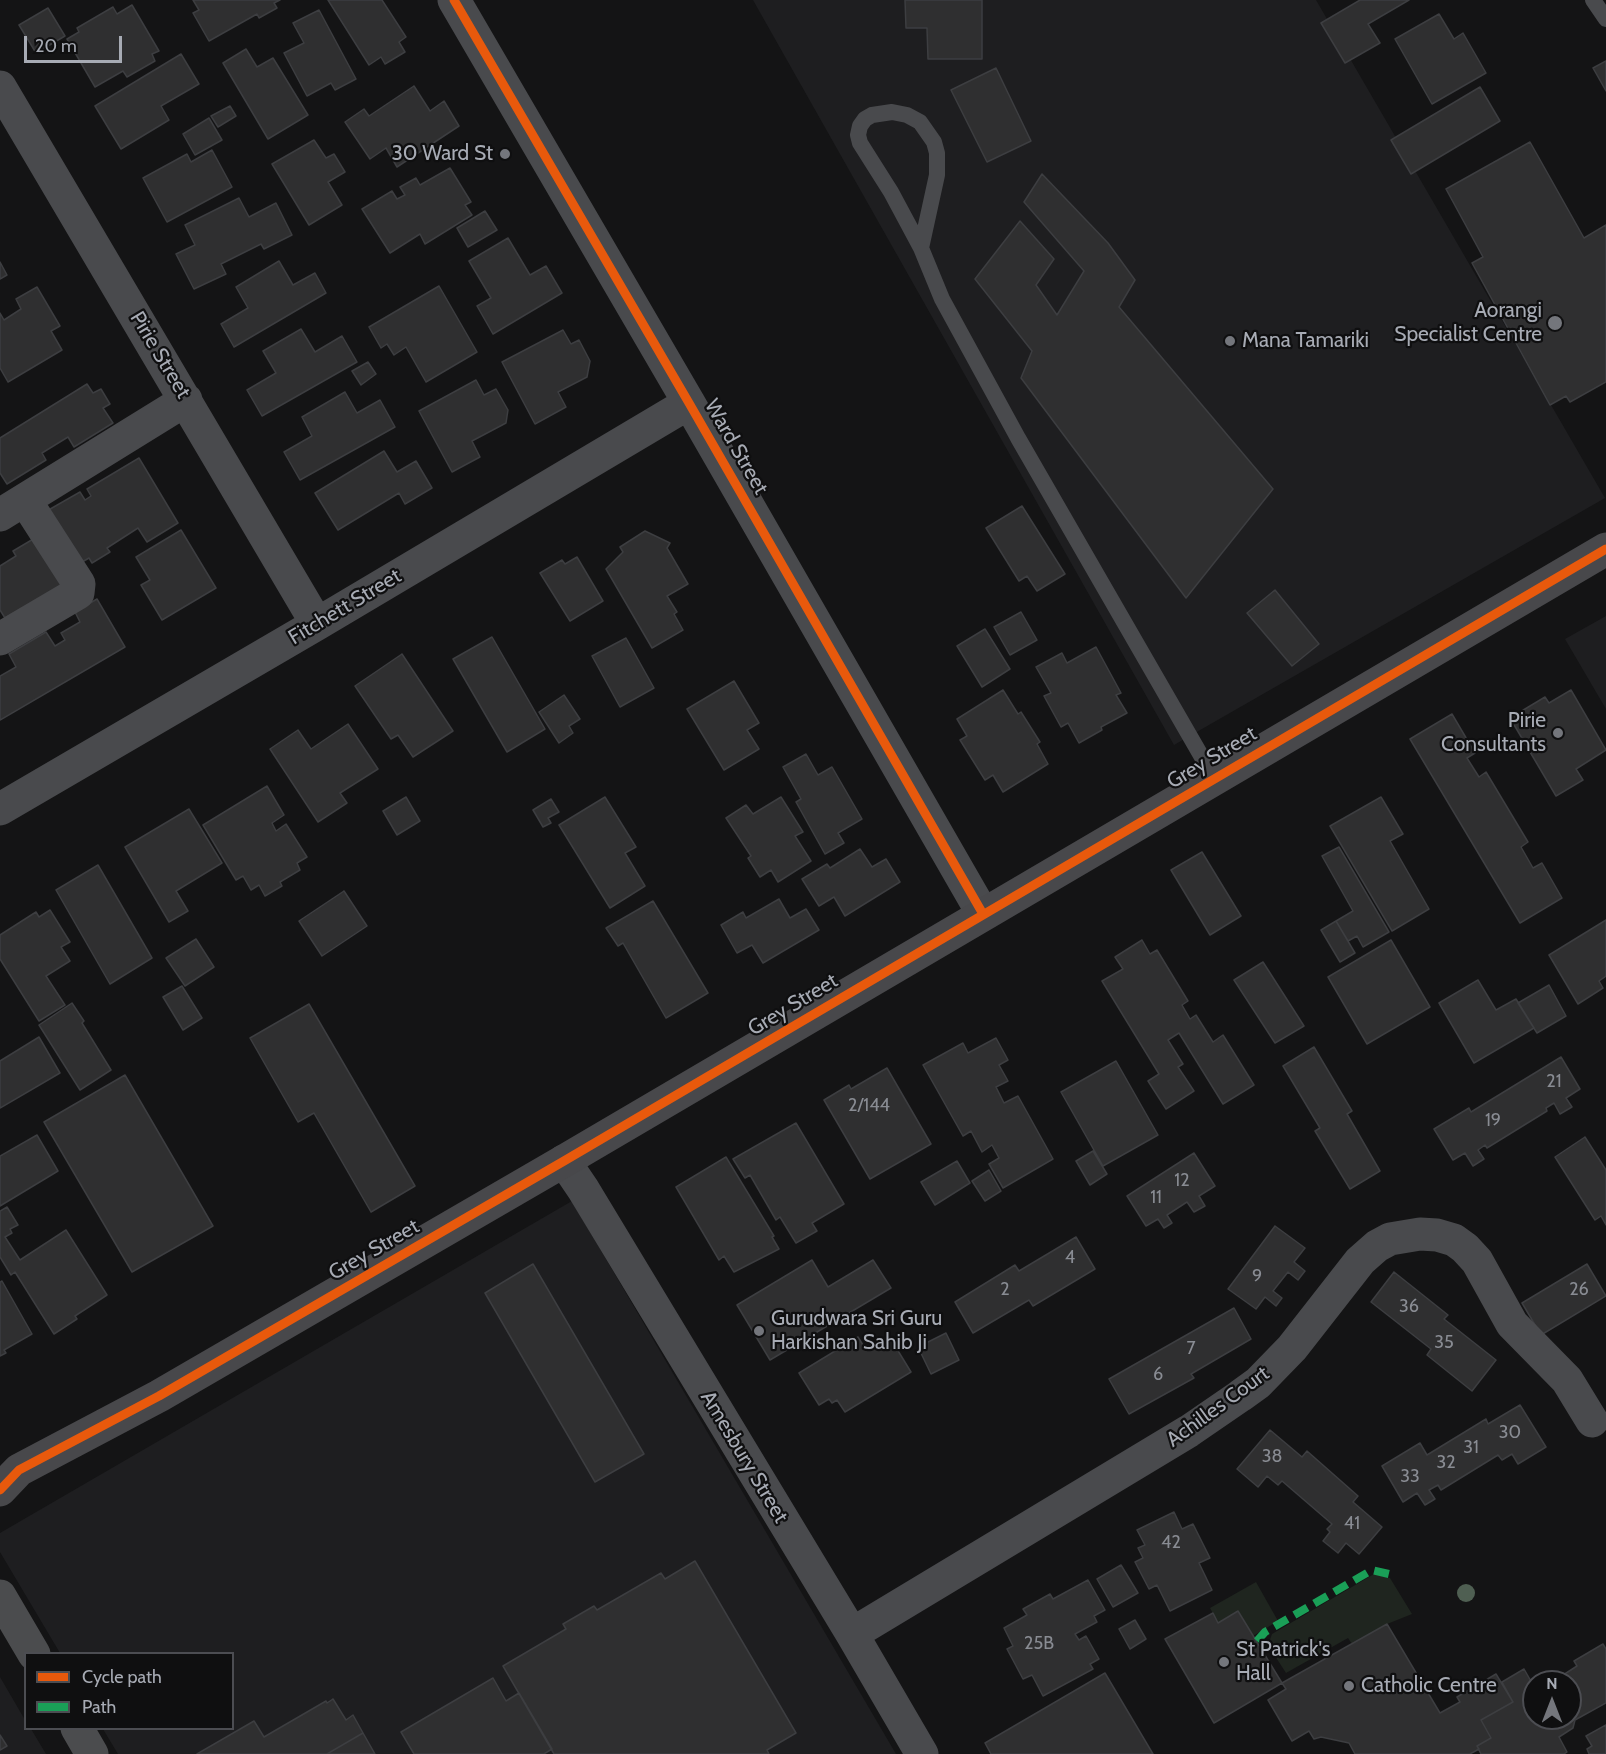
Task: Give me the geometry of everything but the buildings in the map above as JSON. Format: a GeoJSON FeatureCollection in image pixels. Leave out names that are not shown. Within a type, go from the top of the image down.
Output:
{"type":"FeatureCollection","features":[{"type":"Feature","properties":{"kind":"highway"},"geometry":{"type":"LineString","coordinates":[[0,1596],[33,1652]]}},
{"type":"Feature","properties":{"kind":"highway"},"geometry":{"type":"LineString","coordinates":[[78,1730],[92,1754]]}},
{"type":"Feature","properties":{"kind":"street","name":"Ward Street"},"geometry":{"type":"LineString","coordinates":[[454,0],[983,914]]}},
{"type":"Feature","properties":{"kind":"street","name":"Pirie Street"},"geometry":{"type":"LineString","coordinates":[[0,87],[317,624]]}},
{"type":"Feature","properties":{"kind":"street"},"geometry":{"type":"LineString","coordinates":[[0,639],[78,593],[80,584],[13,507],[186,400]]}},
{"type":"Feature","properties":{"kind":"street","name":"Fitchett Street"},"geometry":{"type":"LineString","coordinates":[[0,809],[689,403]]}},
{"type":"Feature","properties":{"kind":"street","name":"Grey Street"},"geometry":{"type":"LineString","coordinates":[[0,1490],[19,1470],[159,1396],[564,1161],[1606,549]]}},
{"type":"Feature","properties":{"kind":"street","name":"Amesbury Street"},"geometry":{"type":"LineString","coordinates":[[564,1161],[852,1634],[922,1754]]}},
{"type":"Feature","properties":{"kind":"street","name":"Achilles Court"},"geometry":{"type":"LineString","coordinates":[[852,1634],[1189,1431],[1240,1396],[1257,1383],[1292,1348],[1360,1261],[1377,1245],[1390,1239],[1420,1234],[1437,1235],[1454,1240],[1465,1248],[1477,1261],[1512,1324],[1567,1380],[1592,1421]]}},
{"type":"Feature","properties":{"kind":"lane"},"geometry":{"type":"LineString","coordinates":[[1593,0],[1606,19]]}},
{"type":"Feature","properties":{"kind":"lane"},"geometry":{"type":"LineString","coordinates":[[921,248],[937,175],[937,153],[934,142],[920,122],[907,115],[892,112],[872,115],[860,126],[858,135],[860,143],[891,192],[921,248],[942,299],[1012,428],[1214,778]]}},
{"type":"Feature","properties":{"kind":"shaded area","name":"Mana Tamariki"},"geometry":{"type":"Polygon","coordinates":[[[753,0],[1316,0],[1605,498],[1174,745],[753,0]]]}},
{"type":"Feature","properties":{"kind":"shaded area"},"geometry":{"type":"Polygon","coordinates":[[[1606,616],[1606,709],[1565,639],[1606,616]]]}},
{"type":"Feature","properties":{"kind":"shaded area"},"geometry":{"type":"Polygon","coordinates":[[[572,1201],[896,1754],[118,1754],[104,1730],[234,1730],[234,1652],[59,1652],[0,1552],[0,1533],[572,1201]]]}},
{"type":"Feature","properties":{"kind":"shaded area"},"geometry":{"type":"Polygon","coordinates":[[[1374,1574],[1390,1578],[1412,1614],[1387,1624],[1352,1644],[1348,1638],[1286,1673],[1268,1645],[1272,1634],[1374,1574]]]}},
{"type":"Feature","properties":{"kind":"shaded area"},"geometry":{"type":"Polygon","coordinates":[[[1256,1582],[1278,1621],[1253,1636],[1238,1611],[1218,1623],[1210,1608],[1256,1582]]]}},
{"type":"Feature","properties":{"kind":"shaded area"},"geometry":{"type":"Polygon","coordinates":[[[0,1677],[24,1718],[24,1730],[32,1730],[46,1754],[0,1754],[0,1677]]]}},
{"type":"Feature","properties":{"kind":"marked path"},"geometry":{"type":"LineString","coordinates":[[1257,1641],[1265,1632],[1372,1570],[1393,1575]]}},
{"type":"Feature","properties":{"kind":"cycle path"},"geometry":{"type":"LineString","coordinates":[[454,0],[983,914]]}},
{"type":"Feature","properties":{"kind":"cycle path"},"geometry":{"type":"LineString","coordinates":[[0,1490],[19,1470],[159,1396],[564,1161],[1606,549]]}},
{"type":"Feature","properties":{"kind":"place","name":"30 Ward St"},"geometry":{"type":"Point","coordinates":[505,154]}},
{"type":"Feature","properties":{"kind":"place","name":"Aorangi Specialist Centre"},"geometry":{"type":"Point","coordinates":[1555,323]}},
{"type":"Feature","properties":{"kind":"place","name":"Mana Tamariki"},"geometry":{"type":"Point","coordinates":[1230,341]}},
{"type":"Feature","properties":{"kind":"place","name":"Pirie Consultants"},"geometry":{"type":"Point","coordinates":[1558,733]}},
{"type":"Feature","properties":{"kind":"place","name":"Gurudwara Sri Guru Harkishan Sahib Ji"},"geometry":{"type":"Point","coordinates":[759,1331]}},
{"type":"Feature","properties":{"kind":"place","name":"St Patrick's Hall"},"geometry":{"type":"Point","coordinates":[1224,1662]}},
{"type":"Feature","properties":{"kind":"place","name":"Catholic Centre"},"geometry":{"type":"Point","coordinates":[1349,1686]}}]}
